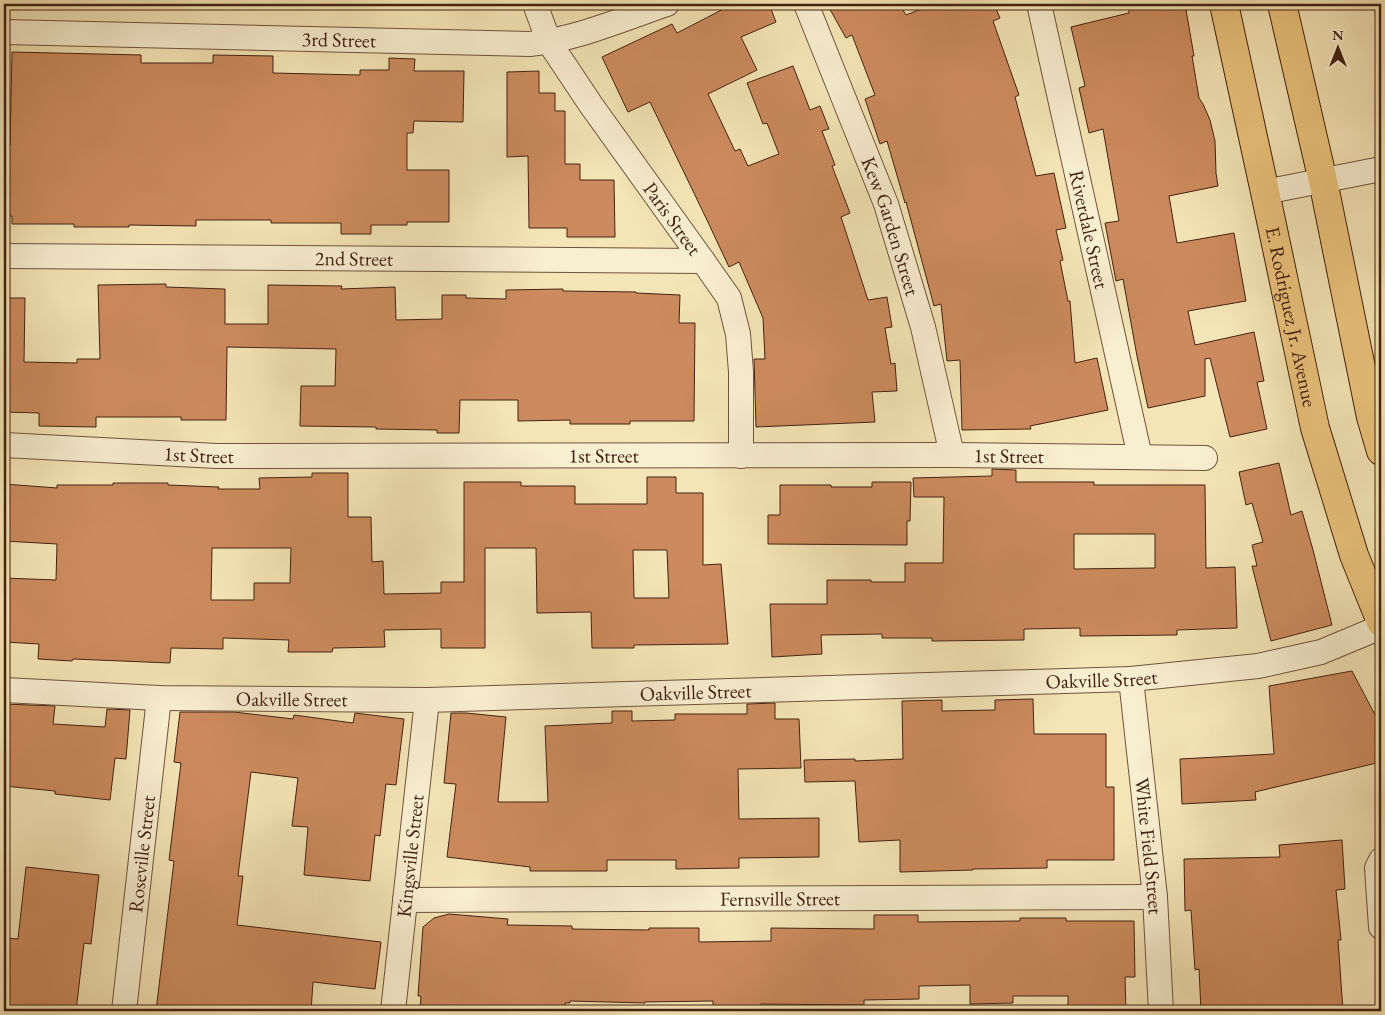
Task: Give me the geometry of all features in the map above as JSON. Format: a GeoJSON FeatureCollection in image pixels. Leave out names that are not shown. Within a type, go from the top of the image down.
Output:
{"type":"FeatureCollection","features":[{"type":"Feature","properties":{"kind":"main road","name":"E. Rodriguez Jr. Avenue"},"geometry":{"type":"LineString","coordinates":[[1224,4],[1315,428],[1354,555],[1381,622]]}},
{"type":"Feature","properties":{"kind":"main road"},"geometry":{"type":"LineString","coordinates":[[1282,4],[1323,181],[1371,416],[1381,451]]}},
{"type":"Feature","properties":{"kind":"street","name":"Paris Street"},"geometry":{"type":"LineString","coordinates":[[535,4],[550,42],[591,105],[728,298],[738,334],[741,372],[741,456]]}},
{"type":"Feature","properties":{"kind":"street","name":"3rd Street"},"geometry":{"type":"LineString","coordinates":[[4,32],[530,44],[550,42],[590,31],[667,4]]}},
{"type":"Feature","properties":{"kind":"street","name":"Kew Garden Street"},"geometry":{"type":"LineString","coordinates":[[806,4],[886,204],[924,327],[952,455]]}},
{"type":"Feature","properties":{"kind":"street","name":"Riverdale Street"},"geometry":{"type":"LineString","coordinates":[[1039,4],[1140,457]]}},
{"type":"Feature","properties":{"kind":"street"},"geometry":{"type":"LineString","coordinates":[[1265,192],[1381,169]]}},
{"type":"Feature","properties":{"kind":"street","name":"2nd Street"},"geometry":{"type":"LineString","coordinates":[[4,256],[703,261]]}},
{"type":"Feature","properties":{"kind":"street","name":"1st Street"},"geometry":{"type":"LineString","coordinates":[[4,445],[218,456],[952,455],[1205,458]]}},
{"type":"Feature","properties":{"kind":"street","name":"Oakville Street"},"geometry":{"type":"LineString","coordinates":[[4,690],[159,698],[427,700],[1132,679],[1258,666],[1321,652],[1381,627]]}},
{"type":"Feature","properties":{"kind":"street","name":"White Field Street"},"geometry":{"type":"LineString","coordinates":[[1132,679],[1155,897],[1161,1011]]}},
{"type":"Feature","properties":{"kind":"street","name":"Roseville Street"},"geometry":{"type":"LineString","coordinates":[[124,1011],[159,698]]}},
{"type":"Feature","properties":{"kind":"street","name":"Kingsville Street"},"geometry":{"type":"LineString","coordinates":[[393,1011],[427,700]]}},
{"type":"Feature","properties":{"kind":"street"},"geometry":{"type":"LineString","coordinates":[[1381,860],[1377,868],[1381,928]]}},
{"type":"Feature","properties":{"kind":"street","name":"Fernsville Street"},"geometry":{"type":"LineString","coordinates":[[405,900],[1155,897]]}},
{"type":"Feature","properties":{"kind":"building"},"geometry":{"type":"Polygon","coordinates":[[[733,4],[769,4],[776,22],[741,37],[757,70],[708,94],[735,151],[740,149],[748,166],[779,154],[767,123],[763,124],[747,83],[793,66],[810,110],[820,106],[829,129],[822,131],[835,165],[832,166],[850,213],[841,217],[868,300],[887,297],[892,327],[885,328],[891,364],[895,363],[897,391],[872,392],[875,422],[756,427],[754,359],[765,359],[763,318],[739,262],[729,267],[650,102],[628,112],[602,57],[672,24],[677,33],[733,4]]]}},
{"type":"Feature","properties":{"kind":"building"},"geometry":{"type":"Polygon","coordinates":[[[827,4],[899,4],[906,15],[934,4],[994,4],[1000,18],[993,21],[1019,95],[1015,97],[1036,176],[1054,173],[1066,228],[1056,230],[1063,260],[1060,261],[1068,301],[1070,301],[1075,363],[1097,358],[1108,410],[1030,426],[1031,429],[962,430],[960,360],[947,361],[941,304],[934,306],[906,202],[887,141],[880,144],[865,99],[875,95],[852,35],[846,38],[827,4]]]}},
{"type":"Feature","properties":{"kind":"building"},"geometry":{"type":"Polygon","coordinates":[[[1128,4],[1185,4],[1199,98],[1210,120],[1215,141],[1218,186],[1169,196],[1177,243],[1234,233],[1246,301],[1188,311],[1195,345],[1254,332],[1264,381],[1257,382],[1267,429],[1230,437],[1210,358],[1205,359],[1205,396],[1148,408],[1123,279],[1116,281],[1105,223],[1119,221],[1103,129],[1089,133],[1079,88],[1085,86],[1071,27],[1129,13],[1128,4]]]}},
{"type":"Feature","properties":{"kind":"building"},"geometry":{"type":"Polygon","coordinates":[[[12,52],[141,55],[141,63],[213,63],[213,55],[273,56],[273,73],[360,75],[360,70],[389,70],[389,58],[415,59],[414,71],[464,71],[463,122],[414,121],[413,133],[407,133],[407,170],[449,170],[449,222],[407,222],[407,225],[371,225],[371,234],[341,234],[341,223],[271,223],[271,220],[196,220],[196,226],[129,225],[129,227],[74,227],[74,224],[12,224],[12,216],[4,216],[4,145],[10,145],[12,52]]]}},
{"type":"Feature","properties":{"kind":"building"},"geometry":{"type":"Polygon","coordinates":[[[539,71],[539,93],[555,93],[555,111],[565,111],[565,164],[580,164],[580,180],[614,180],[615,237],[567,237],[567,228],[529,228],[528,156],[507,157],[507,72],[539,71]]]}},
{"type":"Feature","properties":{"kind":"building"},"geometry":{"type":"Polygon","coordinates":[[[166,284],[166,287],[225,289],[225,324],[268,324],[268,285],[342,286],[341,289],[395,287],[396,320],[442,319],[442,295],[506,299],[506,290],[563,289],[563,291],[680,295],[679,323],[695,323],[694,421],[630,421],[630,424],[570,424],[570,420],[518,421],[518,400],[460,400],[459,433],[437,433],[437,430],[376,429],[376,427],[300,426],[301,386],[335,386],[336,349],[227,347],[226,420],[181,420],[181,417],[96,417],[96,427],[39,426],[39,413],[4,412],[4,298],[25,298],[24,362],[77,363],[77,359],[100,359],[98,285],[166,284]]]}},
{"type":"Feature","properties":{"kind":"building"},"geometry":{"type":"Polygon","coordinates":[[[1279,463],[1291,515],[1302,511],[1332,625],[1271,641],[1252,566],[1257,566],[1252,545],[1263,542],[1252,503],[1246,505],[1239,472],[1279,463]]]}},
{"type":"Feature","properties":{"kind":"building"},"geometry":{"type":"Polygon","coordinates":[[[992,469],[1016,470],[1016,482],[1094,482],[1094,485],[1205,485],[1206,568],[1235,567],[1237,628],[1177,630],[1177,635],[1080,636],[1080,628],[1024,629],[1024,640],[932,641],[932,638],[882,638],[882,634],[821,635],[822,654],[772,657],[770,604],[827,604],[827,580],[905,582],[905,563],[943,563],[944,497],[914,497],[913,478],[992,476],[992,469]],[[1074,534],[1074,569],[1155,568],[1155,534],[1074,534]]]}},
{"type":"Feature","properties":{"kind":"building"},"geometry":{"type":"Polygon","coordinates":[[[312,473],[348,473],[348,517],[371,517],[372,562],[383,561],[384,594],[441,593],[441,582],[464,582],[464,482],[521,482],[521,486],[575,486],[575,504],[647,504],[647,477],[676,477],[676,493],[703,493],[703,565],[721,564],[728,644],[634,645],[634,648],[592,648],[591,612],[537,613],[536,548],[485,548],[485,648],[441,648],[441,629],[384,630],[385,647],[333,648],[332,652],[288,652],[289,640],[223,638],[223,649],[171,648],[170,663],[38,659],[39,644],[4,642],[4,578],[56,580],[57,544],[4,541],[4,484],[57,488],[57,485],[168,483],[168,485],[219,487],[218,489],[260,489],[259,478],[312,477],[312,473]],[[212,548],[211,600],[254,600],[254,583],[290,583],[291,548],[212,548]],[[633,550],[634,598],[669,598],[667,550],[633,550]]]}},
{"type":"Feature","properties":{"kind":"building"},"geometry":{"type":"Polygon","coordinates":[[[872,482],[911,482],[910,521],[907,521],[907,545],[768,544],[768,515],[780,515],[780,485],[872,487],[872,482]]]}},
{"type":"Feature","properties":{"kind":"building"},"geometry":{"type":"Polygon","coordinates":[[[1352,671],[1381,726],[1381,762],[1255,792],[1256,800],[1182,804],[1180,759],[1274,754],[1269,686],[1352,671]]]}},
{"type":"Feature","properties":{"kind":"building"},"geometry":{"type":"Polygon","coordinates":[[[1033,699],[1034,734],[1106,734],[1106,787],[1114,787],[1114,860],[1047,860],[1047,868],[900,872],[900,840],[859,842],[855,781],[805,782],[804,760],[855,759],[855,761],[903,759],[902,701],[942,700],[942,711],[995,710],[995,700],[1033,699]]]}},
{"type":"Feature","properties":{"kind":"building"},"geometry":{"type":"Polygon","coordinates":[[[775,703],[775,719],[799,719],[801,768],[738,769],[739,819],[819,818],[819,857],[739,858],[739,868],[676,869],[676,860],[607,860],[607,871],[530,871],[530,867],[447,857],[456,784],[444,783],[451,713],[506,717],[498,802],[548,802],[545,726],[612,723],[612,711],[632,711],[632,721],[675,720],[675,714],[747,714],[747,704],[775,703]]]}},
{"type":"Feature","properties":{"kind":"building"},"geometry":{"type":"Polygon","coordinates":[[[4,704],[55,706],[53,724],[105,727],[107,709],[130,710],[126,759],[115,758],[110,800],[55,794],[55,791],[4,786],[4,704]]]}},
{"type":"Feature","properties":{"kind":"building"},"geometry":{"type":"Polygon","coordinates":[[[180,712],[234,712],[293,719],[294,715],[353,723],[355,713],[404,719],[396,785],[386,784],[380,836],[375,835],[370,881],[304,875],[308,827],[292,826],[298,778],[251,772],[238,876],[243,876],[237,925],[381,942],[375,989],[313,982],[311,1011],[156,1011],[174,861],[169,860],[181,763],[174,762],[180,712]]]}},
{"type":"Feature","properties":{"kind":"building"},"geometry":{"type":"Polygon","coordinates":[[[1342,840],[1345,889],[1336,890],[1341,940],[1338,940],[1343,1011],[1201,1011],[1199,969],[1195,970],[1191,910],[1185,911],[1184,859],[1280,857],[1279,845],[1342,840]]]}},
{"type":"Feature","properties":{"kind":"building"},"geometry":{"type":"Polygon","coordinates":[[[26,867],[99,875],[91,944],[84,943],[76,1011],[4,1011],[6,938],[18,939],[26,867]]]}},
{"type":"Feature","properties":{"kind":"building"},"geometry":{"type":"Polygon","coordinates":[[[449,914],[508,919],[507,925],[572,926],[572,929],[649,930],[649,928],[699,928],[699,942],[771,941],[771,928],[874,929],[874,915],[918,915],[918,922],[1020,921],[1020,918],[1066,918],[1066,921],[1134,921],[1135,977],[1125,977],[1126,1011],[1068,1011],[1068,996],[1013,996],[1013,1003],[970,1004],[970,985],[919,986],[919,999],[864,1000],[864,1005],[761,1004],[761,1011],[713,1011],[713,1001],[645,1003],[570,1001],[570,1003],[565,1003],[565,1011],[420,1011],[421,996],[418,996],[423,927],[434,918],[449,914]]]}}]}
